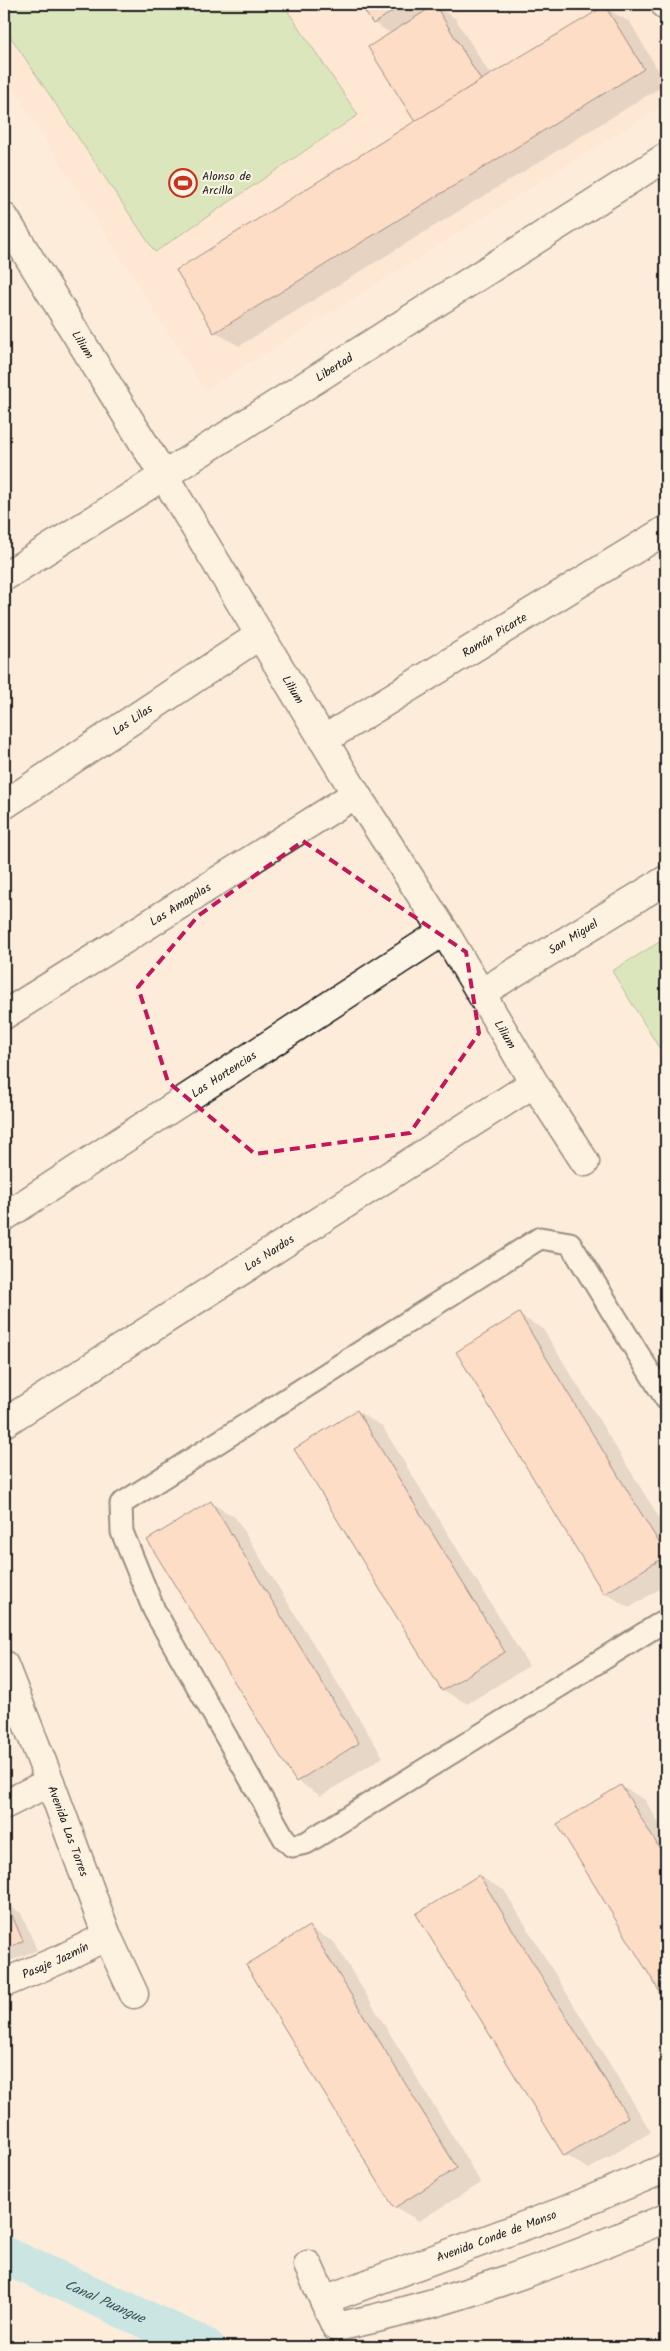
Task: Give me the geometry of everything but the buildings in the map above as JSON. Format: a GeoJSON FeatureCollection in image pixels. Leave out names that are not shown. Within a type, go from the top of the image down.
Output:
{"type":"FeatureCollection","features":[{"type":"Feature","properties":{"kind":"street","name":"Libertad"},"geometry":{"type":"LineString","coordinates":[[4,577],[666,157]]}},
{"type":"Feature","properties":{"kind":"street","name":"Lilium"},"geometry":{"type":"LineString","coordinates":[[4,217],[164,476],[356,794],[444,931],[534,1083],[585,1162]]}},
{"type":"Feature","properties":{"kind":"street","name":"Ramón Picarte"},"geometry":{"type":"LineString","coordinates":[[323,740],[666,530]]}},
{"type":"Feature","properties":{"kind":"street","name":"Las Lilas"},"geometry":{"type":"LineString","coordinates":[[4,805],[260,635]]}},
{"type":"Feature","properties":{"kind":"street","name":"Las Amapolas"},"geometry":{"type":"LineString","coordinates":[[4,1015],[356,794]]}},
{"type":"Feature","properties":{"kind":"street","name":"San Miguel"},"geometry":{"type":"LineString","coordinates":[[481,994],[666,880]]}},
{"type":"Feature","properties":{"kind":"street","name":"Las Hortencias"},"geometry":{"type":"LineString","coordinates":[[4,1217],[444,931]]}},
{"type":"Feature","properties":{"kind":"street","name":"Los Nardos"},"geometry":{"type":"LineString","coordinates":[[4,1423],[534,1083]]}},
{"type":"Feature","properties":{"kind":"street","name":"Avenida Las Torres"},"geometry":{"type":"LineString","coordinates":[[4,1665],[50,1782],[106,1936],[134,1994]]}},
{"type":"Feature","properties":{"kind":"street"},"geometry":{"type":"LineString","coordinates":[[4,1805],[50,1782]]}},
{"type":"Feature","properties":{"kind":"street","name":"Pasaje Jazmín"},"geometry":{"type":"LineString","coordinates":[[4,1983],[61,1959],[106,1936]]}},
{"type":"Feature","properties":{"kind":"street","name":"Avenida Conde de Manso"},"geometry":{"type":"LineString","coordinates":[[324,2300],[564,2211],[666,2168]]}},
{"type":"Feature","properties":{"kind":"street"},"geometry":{"type":"LineString","coordinates":[[308,2265],[336,2327],[431,2304],[496,2284],[591,2249],[666,2218]]}},
{"type":"Feature","properties":{"kind":"lane"},"geometry":{"type":"LineString","coordinates":[[666,1399],[570,1243],[540,1238],[120,1504],[122,1532],[154,1610],[284,1838],[292,1846],[314,1838],[666,1620]]}},
{"type":"Feature","properties":{"kind":"highlighted area"},"geometry":{"type":"Polygon","coordinates":[[[303,841],[466,952],[479,1033],[410,1133],[255,1154],[168,1082],[138,987],[198,916],[303,841]]]}},
{"type":"Feature","properties":{"kind":"shaded area","name":"Alonso de Arcilla"},"geometry":{"type":"Polygon","coordinates":[[[4,4],[644,4],[666,40],[666,104],[205,391],[4,75],[4,4]]]}},
{"type":"Feature","properties":{"kind":"green space","name":"Alonso de Arcilla"},"geometry":{"type":"Polygon","coordinates":[[[4,4],[283,4],[358,115],[155,252],[4,27],[4,4]]]}},
{"type":"Feature","properties":{"kind":"green space"},"geometry":{"type":"Polygon","coordinates":[[[666,938],[666,1059],[612,971],[666,938]]]}},
{"type":"Feature","properties":{"kind":"waterway","name":"Canal Puangue"},"geometry":{"type":"LineString","coordinates":[[4,2255],[206,2347]]}},
{"type":"Feature","properties":{"kind":"place","name":"Alonso de Arcilla"},"geometry":{"type":"Point","coordinates":[183,183]}}]}
